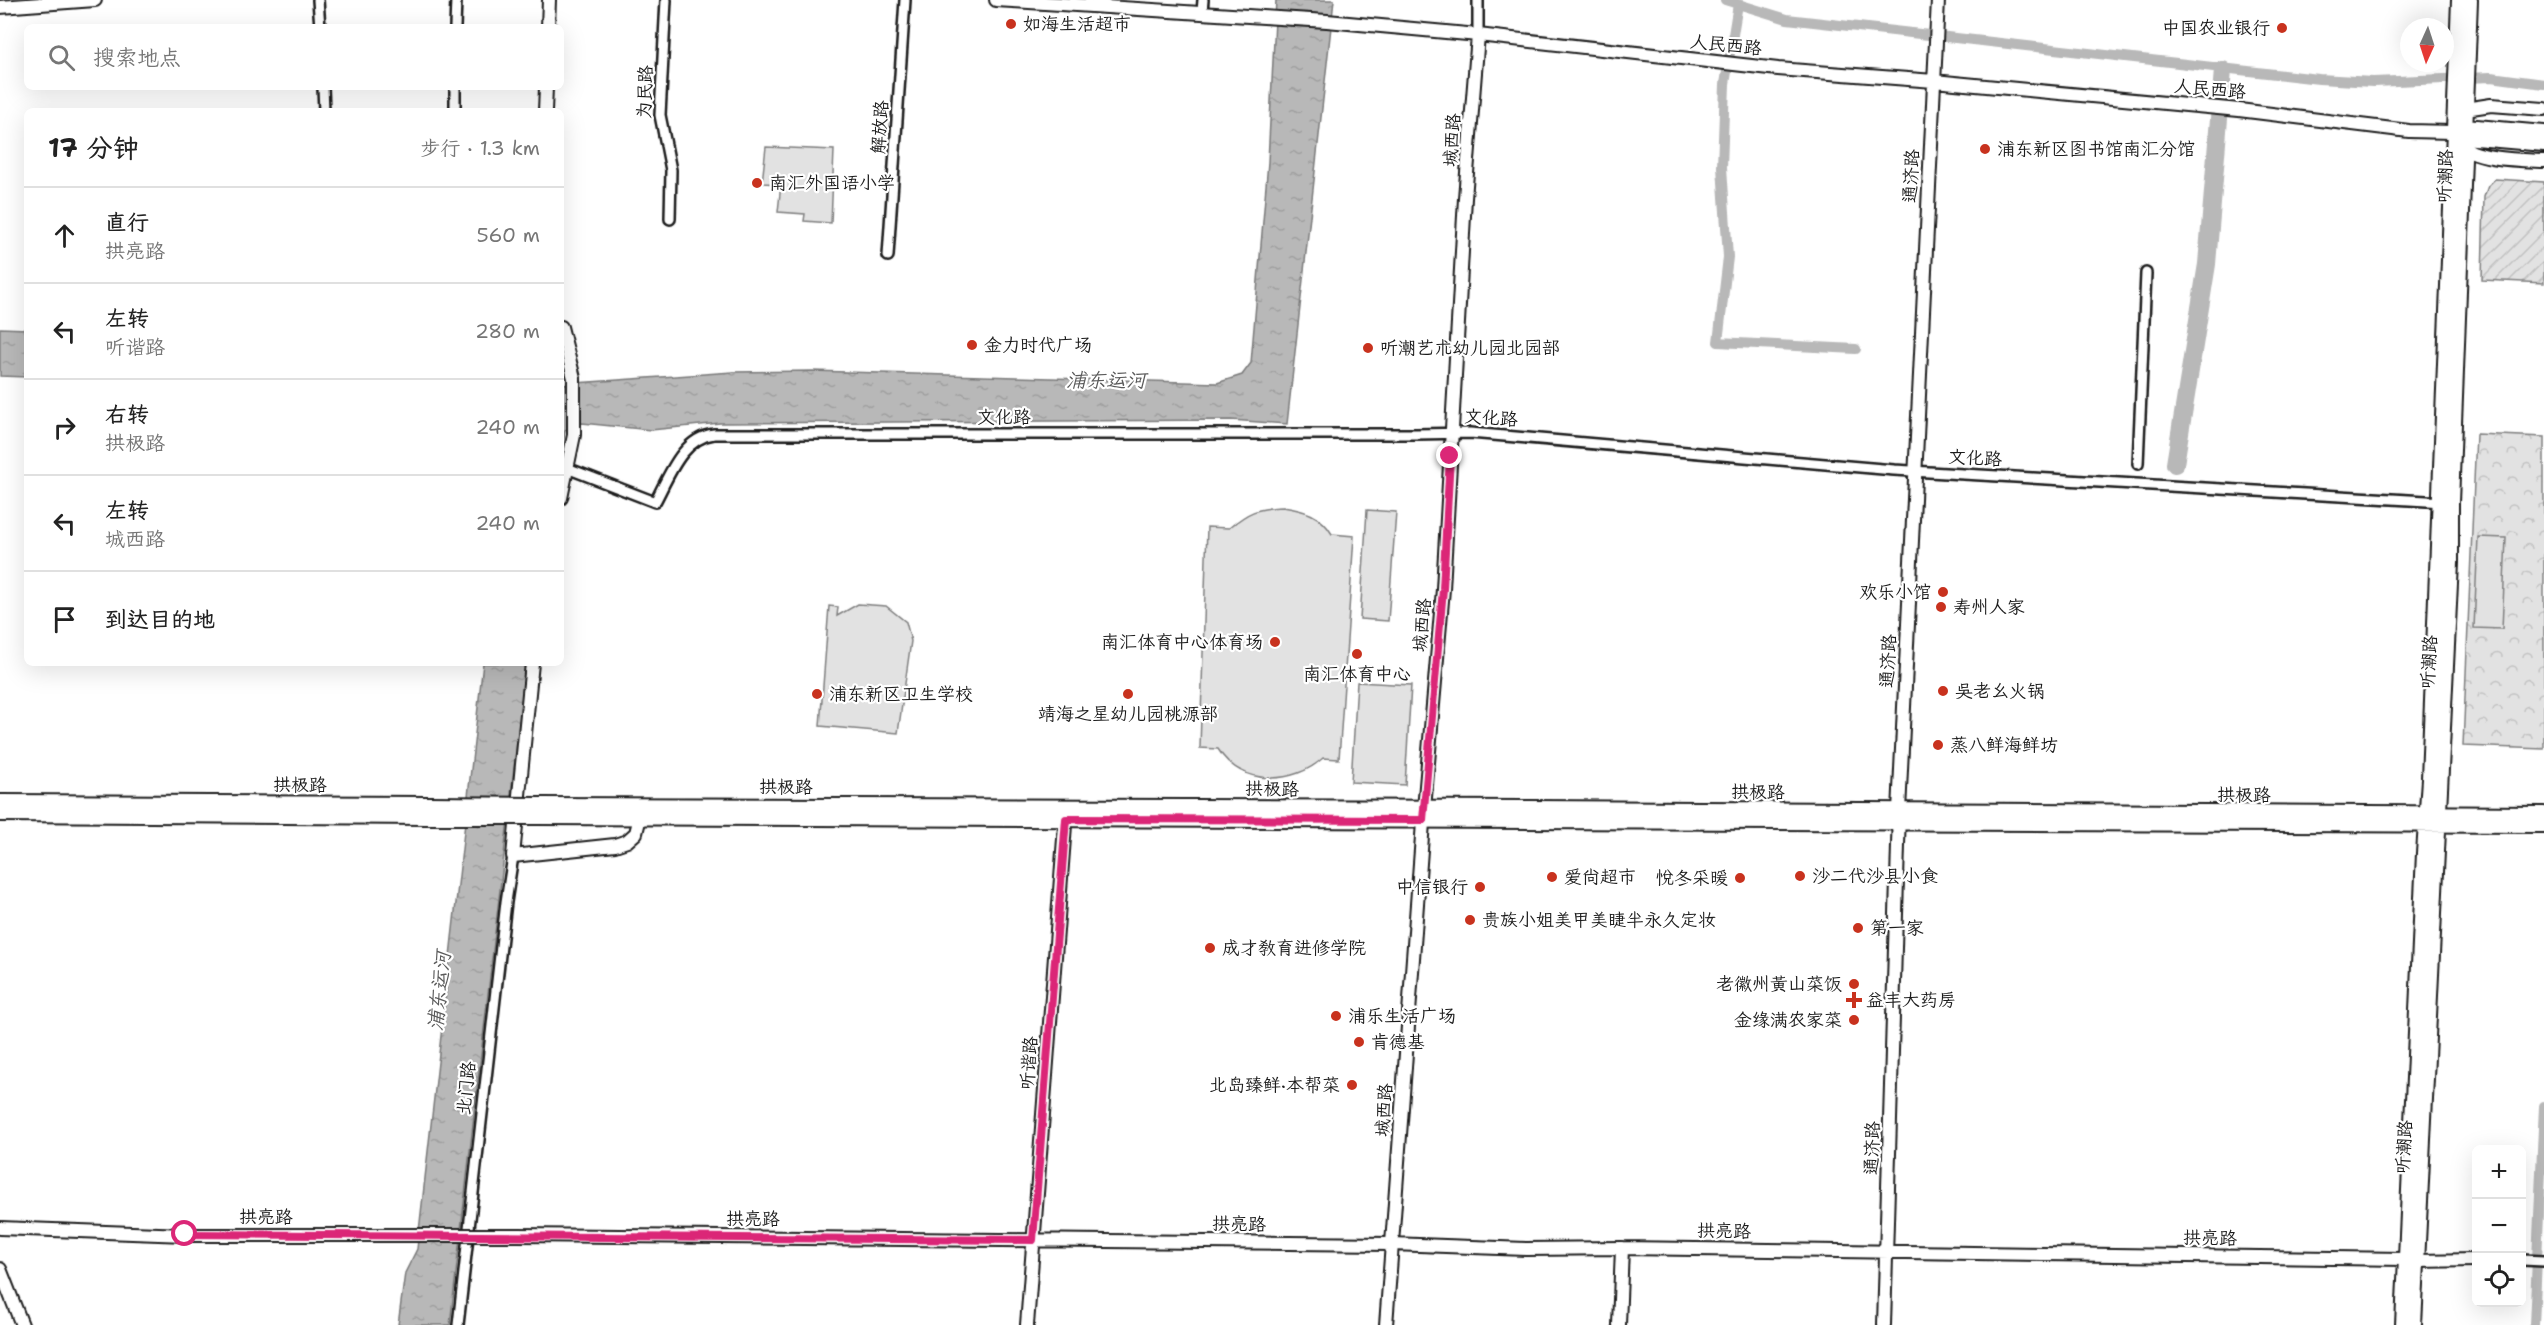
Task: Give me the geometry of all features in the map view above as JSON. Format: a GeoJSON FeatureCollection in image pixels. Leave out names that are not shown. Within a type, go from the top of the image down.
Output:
{"type":"FeatureCollection","features":[{"type":"Feature","properties":{"kind":"main road","name":"听潮路"},"geometry":{"type":"LineString","coordinates":[[2458,0],[2461,66]]}},
{"type":"Feature","properties":{"kind":"main road","name":"听潮路"},"geometry":{"type":"LineString","coordinates":[[2403,1325],[2410,1260],[2432,819],[2461,136],[2460,85],[2470,0]]}},
{"type":"Feature","properties":{"kind":"main road","name":"听潮路"},"geometry":{"type":"LineString","coordinates":[[2445,502],[2461,136],[2465,109],[2460,85]]}},
{"type":"Feature","properties":{"kind":"main road","name":"人民西路"},"geometry":{"type":"LineString","coordinates":[[2461,136],[2544,133]]}},
{"type":"Feature","properties":{"kind":"main road","name":"人民西路"},"geometry":{"type":"LineString","coordinates":[[2461,136],[2544,144]]}},
{"type":"Feature","properties":{"kind":"main road","name":"拱极路"},"geometry":{"type":"LineString","coordinates":[[0,802],[428,811]]}},
{"type":"Feature","properties":{"kind":"main road","name":"拱极路"},"geometry":{"type":"LineString","coordinates":[[0,814],[538,811],[1067,804],[1424,815]]}},
{"type":"Feature","properties":{"kind":"main road","name":"拱极路"},"geometry":{"type":"LineString","coordinates":[[538,811],[640,817],[1066,819],[1424,815],[2542,820]]}},
{"type":"Feature","properties":{"kind":"main road","name":"听潮路"},"geometry":{"type":"LineString","coordinates":[[2410,1260],[2414,1325]]}},
{"type":"Feature","properties":{"kind":"street"},"geometry":{"type":"LineString","coordinates":[[0,0],[0,7],[95,0]]}},
{"type":"Feature","properties":{"kind":"street"},"geometry":{"type":"LineString","coordinates":[[318,0],[320,24]]}},
{"type":"Feature","properties":{"kind":"street"},"geometry":{"type":"LineString","coordinates":[[455,24],[456,0]]}},
{"type":"Feature","properties":{"kind":"street"},"geometry":{"type":"LineString","coordinates":[[548,24],[549,0]]}},
{"type":"Feature","properties":{"kind":"street","name":"为民路"},"geometry":{"type":"LineString","coordinates":[[666,0],[660,115],[671,170],[670,219]]}},
{"type":"Feature","properties":{"kind":"street","name":"解放路"},"geometry":{"type":"LineString","coordinates":[[888,256],[905,0]]}},
{"type":"Feature","properties":{"kind":"street","name":"人民西路"},"geometry":{"type":"LineString","coordinates":[[996,0],[1202,6],[1265,16],[1478,35],[1763,67],[2239,110],[2461,136],[2493,157],[2544,162]]}},
{"type":"Feature","properties":{"kind":"street","name":"城西路"},"geometry":{"type":"LineString","coordinates":[[1386,1325],[1443,589],[1465,198],[1478,35],[1478,0]]}},
{"type":"Feature","properties":{"kind":"street","name":"通济路"},"geometry":{"type":"LineString","coordinates":[[1884,1325],[1898,817],[1938,0]]}},
{"type":"Feature","properties":{"kind":"street"},"geometry":{"type":"LineString","coordinates":[[323,90],[324,108]]}},
{"type":"Feature","properties":{"kind":"street"},"geometry":{"type":"LineString","coordinates":[[455,90],[455,108]]}},
{"type":"Feature","properties":{"kind":"street"},"geometry":{"type":"LineString","coordinates":[[545,108],[546,90]]}},
{"type":"Feature","properties":{"kind":"street"},"geometry":{"type":"LineString","coordinates":[[2465,109],[2491,105],[2544,109]]}},
{"type":"Feature","properties":{"kind":"street"},"geometry":{"type":"LineString","coordinates":[[2138,464],[2146,273]]}},
{"type":"Feature","properties":{"kind":"street"},"geometry":{"type":"LineString","coordinates":[[564,339],[574,378],[574,435],[564,483]]}},
{"type":"Feature","properties":{"kind":"street","name":"文化路"},"geometry":{"type":"LineString","coordinates":[[567,468],[655,502],[685,449],[696,439],[714,434],[1479,433],[1915,471],[2445,502]]}},
{"type":"Feature","properties":{"kind":"street","name":"北门路"},"geometry":{"type":"LineString","coordinates":[[458,1325],[513,856],[532,666]]}},
{"type":"Feature","properties":{"kind":"street","name":"听谐路"},"geometry":{"type":"LineString","coordinates":[[1027,1325],[1067,804]]}},
{"type":"Feature","properties":{"kind":"street"},"geometry":{"type":"LineString","coordinates":[[513,856],[621,843],[636,833],[640,817]]}},
{"type":"Feature","properties":{"kind":"street","name":"拱亮路"},"geometry":{"type":"LineString","coordinates":[[0,1228],[185,1234],[1392,1244],[1526,1249],[1887,1251],[2472,1260]]}},
{"type":"Feature","properties":{"kind":"street"},"geometry":{"type":"LineString","coordinates":[[1619,1325],[1622,1248]]}},
{"type":"Feature","properties":{"kind":"street"},"geometry":{"type":"LineString","coordinates":[[2526,1260],[2544,1261]]}},
{"type":"Feature","properties":{"kind":"street"},"geometry":{"type":"LineString","coordinates":[[0,1269],[22,1325]]}},
{"type":"Feature","properties":{"kind":"green space"},"geometry":{"type":"Polygon","coordinates":[[[766,147],[834,150],[831,223],[804,221],[805,214],[778,212],[781,184],[762,183],[766,147]]]}},
{"type":"Feature","properties":{"kind":"green space"},"geometry":{"type":"Polygon","coordinates":[[[2495,179],[2544,182],[2544,283],[2482,280],[2484,197],[2488,186],[2495,179]]]}},
{"type":"Feature","properties":{"kind":"green space"},"geometry":{"type":"Polygon","coordinates":[[[2476,434],[2544,437],[2544,749],[2463,746],[2476,434]]]}},
{"type":"Feature","properties":{"kind":"green space","name":"南汇体育中心体育场"},"geometry":{"type":"Polygon","coordinates":[[[1283,507],[1311,514],[1323,522],[1332,534],[1354,536],[1339,759],[1323,758],[1298,773],[1268,778],[1254,776],[1240,770],[1218,749],[1200,748],[1207,527],[1229,528],[1253,512],[1266,508],[1283,507]]]}},
{"type":"Feature","properties":{"kind":"green space"},"geometry":{"type":"Polygon","coordinates":[[[1367,510],[1396,512],[1388,621],[1360,619],[1367,510]]]}},
{"type":"Feature","properties":{"kind":"green space"},"geometry":{"type":"Polygon","coordinates":[[[2478,537],[2506,538],[2502,629],[2474,628],[2478,537]]]}},
{"type":"Feature","properties":{"kind":"green space"},"geometry":{"type":"Polygon","coordinates":[[[858,604],[886,606],[906,622],[911,641],[898,733],[820,726],[829,606],[838,607],[837,616],[858,604]]]}},
{"type":"Feature","properties":{"kind":"green space"},"geometry":{"type":"Polygon","coordinates":[[[1357,682],[1411,685],[1405,785],[1351,782],[1357,682]]]}},
{"type":"Feature","properties":{"kind":"water","name":"浦东运河"},"geometry":{"type":"Polygon","coordinates":[[[1276,0],[1334,0],[1287,424],[1231,420],[720,423],[651,430],[582,423],[565,430],[564,436],[564,384],[733,372],[812,371],[1217,383],[1242,375],[1251,363],[1268,162],[1276,0]]]}},
{"type":"Feature","properties":{"kind":"water"},"geometry":{"type":"Polygon","coordinates":[[[0,328],[24,329],[24,377],[0,376],[0,328]]]}},
{"type":"Feature","properties":{"kind":"water"},"geometry":{"type":"Polygon","coordinates":[[[483,666],[526,666],[450,1325],[398,1325],[405,1273],[417,1249],[483,666]]]}},
{"type":"Feature","properties":{"kind":"waterway"},"geometry":{"type":"LineString","coordinates":[[1725,0],[1787,19],[2319,79],[2373,82],[2491,77],[2544,84]]}},
{"type":"Feature","properties":{"kind":"waterway"},"geometry":{"type":"LineString","coordinates":[[1738,4],[1725,84],[1722,167],[1728,257],[1718,342],[1856,349]]}},
{"type":"Feature","properties":{"kind":"waterway"},"geometry":{"type":"LineString","coordinates":[[2175,464],[2207,264],[2223,70]]}},
{"type":"Feature","properties":{"kind":"waterway"},"geometry":{"type":"LineString","coordinates":[[2534,1325],[2544,1106]]}},
{"type":"Feature","properties":{"kind":"place","name":"如海生活超市"},"geometry":{"type":"Point","coordinates":[1011,24]}},
{"type":"Feature","properties":{"kind":"place","name":"中国农业银行"},"geometry":{"type":"Point","coordinates":[2282,28]}},
{"type":"Feature","properties":{"kind":"place","name":"浦东新区图书馆南汇分馆"},"geometry":{"type":"Point","coordinates":[1985,149]}},
{"type":"Feature","properties":{"kind":"place","name":"南汇外国语小学"},"geometry":{"type":"Point","coordinates":[757,183]}},
{"type":"Feature","properties":{"kind":"place","name":"金力时代广场"},"geometry":{"type":"Point","coordinates":[972,345]}},
{"type":"Feature","properties":{"kind":"place","name":"听潮艺术幼儿园北园部"},"geometry":{"type":"Point","coordinates":[1368,348]}},
{"type":"Feature","properties":{"kind":"place","name":"欢乐小馆"},"geometry":{"type":"Point","coordinates":[1943,592]}},
{"type":"Feature","properties":{"kind":"place","name":"寿州人家"},"geometry":{"type":"Point","coordinates":[1941,607]}},
{"type":"Feature","properties":{"kind":"place","name":"南汇体育中心体育场"},"geometry":{"type":"Point","coordinates":[1275,642]}},
{"type":"Feature","properties":{"kind":"place","name":"南汇体育中心"},"geometry":{"type":"Point","coordinates":[1357,654]}},
{"type":"Feature","properties":{"kind":"place","name":"吴老幺火锅"},"geometry":{"type":"Point","coordinates":[1943,691]}},
{"type":"Feature","properties":{"kind":"place","name":"浦东新区卫生学校"},"geometry":{"type":"Point","coordinates":[817,694]}},
{"type":"Feature","properties":{"kind":"place","name":"靖海之星幼儿园桃源部"},"geometry":{"type":"Point","coordinates":[1128,694]}},
{"type":"Feature","properties":{"kind":"place","name":"蒸八鲜海鲜坊"},"geometry":{"type":"Point","coordinates":[1938,745]}},
{"type":"Feature","properties":{"kind":"place","name":"沙二代沙县小食"},"geometry":{"type":"Point","coordinates":[1800,876]}},
{"type":"Feature","properties":{"kind":"place","name":"爱尚超市"},"geometry":{"type":"Point","coordinates":[1552,877]}},
{"type":"Feature","properties":{"kind":"place","name":"悦冬采暖"},"geometry":{"type":"Point","coordinates":[1740,878]}},
{"type":"Feature","properties":{"kind":"place","name":"中信银行"},"geometry":{"type":"Point","coordinates":[1480,887]}},
{"type":"Feature","properties":{"kind":"place","name":"贵族小姐美甲美睫半永久定妆"},"geometry":{"type":"Point","coordinates":[1470,920]}},
{"type":"Feature","properties":{"kind":"place","name":"第一家"},"geometry":{"type":"Point","coordinates":[1858,928]}},
{"type":"Feature","properties":{"kind":"place","name":"成才教育进修学院"},"geometry":{"type":"Point","coordinates":[1210,948]}},
{"type":"Feature","properties":{"kind":"place","name":"老徽州黄山菜饭"},"geometry":{"type":"Point","coordinates":[1854,984]}},
{"type":"Feature","properties":{"kind":"place","name":"益丰大药房"},"geometry":{"type":"Point","coordinates":[1854,1000]}},
{"type":"Feature","properties":{"kind":"place","name":"浦乐生活广场"},"geometry":{"type":"Point","coordinates":[1336,1016]}},
{"type":"Feature","properties":{"kind":"place","name":"金缘满农家菜"},"geometry":{"type":"Point","coordinates":[1854,1020]}},
{"type":"Feature","properties":{"kind":"place","name":"肯德基"},"geometry":{"type":"Point","coordinates":[1359,1042]}},
{"type":"Feature","properties":{"kind":"place","name":"北岛臻鲜·本帮菜"},"geometry":{"type":"Point","coordinates":[1352,1085]}},
{"type":"Feature","properties":{"kind":"route"},"geometry":{"type":"LineString","coordinates":[[185,1234],[1033,1240],[1066,819],[1423,820],[1443,589],[1450,456]]}}]}
